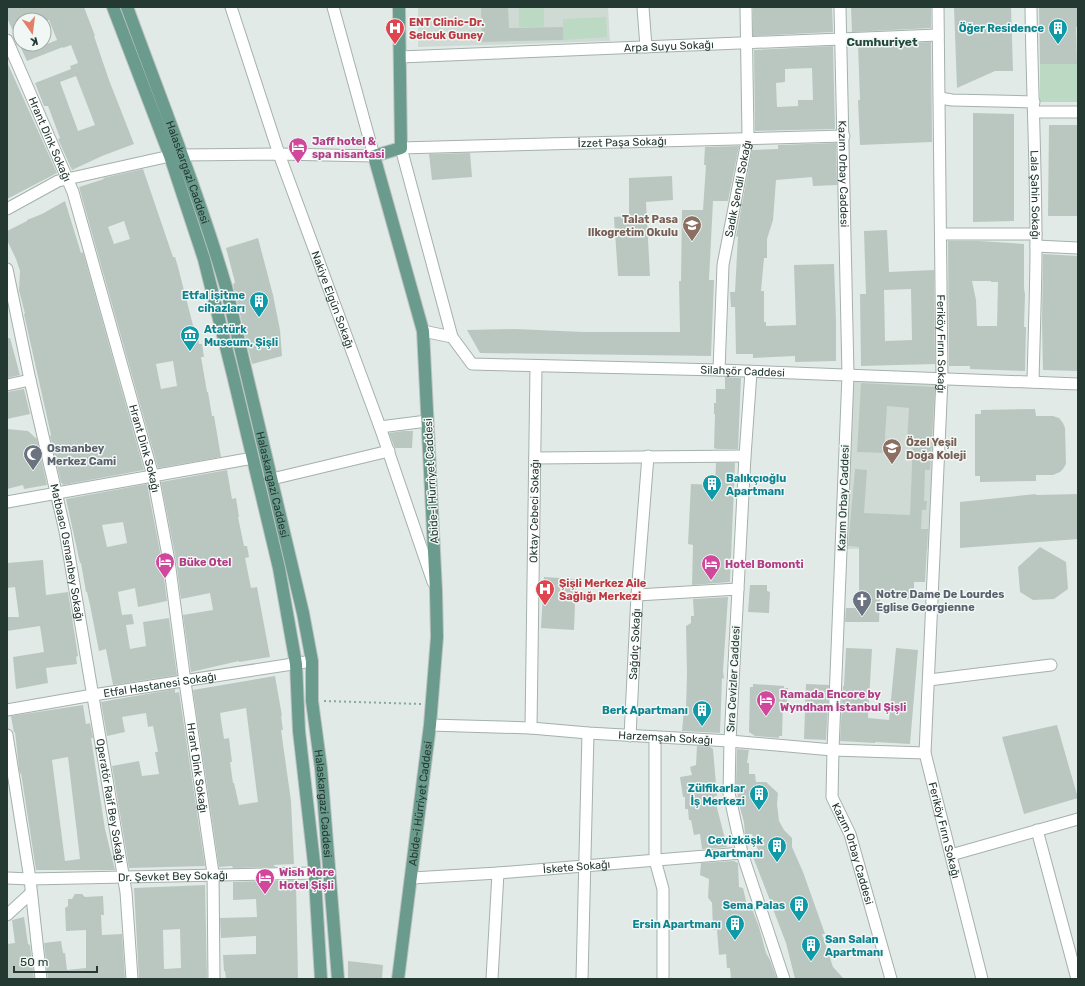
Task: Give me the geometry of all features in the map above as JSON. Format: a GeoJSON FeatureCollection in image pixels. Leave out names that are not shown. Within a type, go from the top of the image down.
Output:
{"type":"FeatureCollection","features":[{"type":"Feature","properties":{"kind":"main road","name":"Halaskargazi Caddesi"},"geometry":{"type":"LineString","coordinates":[[113,7],[214,247],[226,287],[272,479],[303,613],[312,661],[312,701],[321,768],[338,979]]}},
{"type":"Feature","properties":{"kind":"main road","name":"Halaskargazi Caddesi"},"geometry":{"type":"LineString","coordinates":[[127,7],[175,156],[204,259],[280,575],[296,664],[299,731],[315,873],[317,930],[322,977]]}},
{"type":"Feature","properties":{"kind":"main road"},"geometry":{"type":"LineString","coordinates":[[374,156],[401,148],[399,7]]}},
{"type":"Feature","properties":{"kind":"main road","name":"Abide-i Hürriyet Caddesi"},"geometry":{"type":"LineString","coordinates":[[374,156],[423,331],[436,591],[437,637],[430,725],[412,878],[398,979]]}},
{"type":"Feature","properties":{"kind":"street","name":"Nakiye Elgün Sokağı"},"geometry":{"type":"LineString","coordinates":[[231,7],[279,154],[389,451],[436,591]]}},
{"type":"Feature","properties":{"kind":"street"},"geometry":{"type":"LineString","coordinates":[[7,209],[58,181],[175,156],[279,154],[374,156],[333,7]]}},
{"type":"Feature","properties":{"kind":"street"},"geometry":{"type":"LineString","coordinates":[[643,7],[646,47]]}},
{"type":"Feature","properties":{"kind":"street","name":"Sadık Şendil Sokağı"},"geometry":{"type":"LineString","coordinates":[[719,370],[723,265],[747,139],[746,7]]}},
{"type":"Feature","properties":{"kind":"street","name":"Kazım Orbay Caddesi"},"geometry":{"type":"LineString","coordinates":[[840,7],[848,375],[832,750],[832,797],[850,834],[891,979]]}},
{"type":"Feature","properties":{"kind":"street","name":"Feriköy Fırın Sokağı"},"geometry":{"type":"LineString","coordinates":[[938,7],[942,379],[925,753],[982,979]]}},
{"type":"Feature","properties":{"kind":"street","name":"Lala Şahin Sokağı"},"geometry":{"type":"LineString","coordinates":[[1031,7],[1036,234],[1033,382]]}},
{"type":"Feature","properties":{"kind":"street","name":"Arpa Suyu Sokağı"},"geometry":{"type":"LineString","coordinates":[[400,57],[938,35]]}},
{"type":"Feature","properties":{"kind":"street","name":"Hrant Dink Sokağı"},"geometry":{"type":"LineString","coordinates":[[7,40],[73,192],[153,476],[169,561],[213,874],[214,979]]}},
{"type":"Feature","properties":{"kind":"street"},"geometry":{"type":"LineString","coordinates":[[940,98],[1078,112]]}},
{"type":"Feature","properties":{"kind":"street","name":"İzzet Paşa Sokağı"},"geometry":{"type":"LineString","coordinates":[[401,148],[844,136]]}},
{"type":"Feature","properties":{"kind":"street"},"geometry":{"type":"LineString","coordinates":[[401,148],[452,337],[423,331]]}},
{"type":"Feature","properties":{"kind":"street"},"geometry":{"type":"LineString","coordinates":[[7,216],[60,188],[67,179]]}},
{"type":"Feature","properties":{"kind":"street"},"geometry":{"type":"LineString","coordinates":[[941,234],[1036,234]]}},
{"type":"Feature","properties":{"kind":"street"},"geometry":{"type":"LineString","coordinates":[[1036,246],[1078,248]]}},
{"type":"Feature","properties":{"kind":"street","name":"Matbaacı Osmanbey Sokağı"},"geometry":{"type":"LineString","coordinates":[[7,270],[30,380],[65,531],[93,695]]}},
{"type":"Feature","properties":{"kind":"street","name":"Silahşör Caddesi"},"geometry":{"type":"LineString","coordinates":[[452,337],[472,364],[719,370],[1078,384]]}},
{"type":"Feature","properties":{"kind":"street","name":"Oktay Cebeci Sokağı"},"geometry":{"type":"LineString","coordinates":[[531,728],[536,366]]}},
{"type":"Feature","properties":{"kind":"street","name":"Sıra Cevizler Caddesi"},"geometry":{"type":"LineString","coordinates":[[751,372],[745,456],[730,742],[729,793],[742,853],[784,979]]}},
{"type":"Feature","properties":{"kind":"street"},"geometry":{"type":"LineString","coordinates":[[7,385],[30,380]]}},
{"type":"Feature","properties":{"kind":"street"},"geometry":{"type":"LineString","coordinates":[[380,427],[427,421]]}},
{"type":"Feature","properties":{"kind":"street"},"geometry":{"type":"LineString","coordinates":[[272,479],[389,451]]}},
{"type":"Feature","properties":{"kind":"street","name":"Sağdıç Sokağı"},"geometry":{"type":"LineString","coordinates":[[630,736],[637,595],[648,456]]}},
{"type":"Feature","properties":{"kind":"street"},"geometry":{"type":"LineString","coordinates":[[535,458],[745,456]]}},
{"type":"Feature","properties":{"kind":"street"},"geometry":{"type":"LineString","coordinates":[[7,502],[253,458]]}},
{"type":"Feature","properties":{"kind":"street"},"geometry":{"type":"LineString","coordinates":[[637,595],[738,589]]}},
{"type":"Feature","properties":{"kind":"street","name":"Etfal Hastanesi Sokağı"},"geometry":{"type":"LineString","coordinates":[[7,710],[185,680],[312,661]]}},
{"type":"Feature","properties":{"kind":"street"},"geometry":{"type":"LineString","coordinates":[[929,680],[1051,665]]}},
{"type":"Feature","properties":{"kind":"street","name":"Operatör Raif Bey Sokağı"},"geometry":{"type":"LineString","coordinates":[[93,695],[126,892],[132,979]]}},
{"type":"Feature","properties":{"kind":"street","name":"Harzemşah Sokağı"},"geometry":{"type":"LineString","coordinates":[[430,725],[531,728],[832,750],[925,753]]}},
{"type":"Feature","properties":{"kind":"street"},"geometry":{"type":"LineString","coordinates":[[582,979],[588,733]]}},
{"type":"Feature","properties":{"kind":"street"},"geometry":{"type":"LineString","coordinates":[[7,735],[30,879],[41,979]]}},
{"type":"Feature","properties":{"kind":"street"},"geometry":{"type":"LineString","coordinates":[[655,737],[655,860],[663,889],[663,979]]}},
{"type":"Feature","properties":{"kind":"street"},"geometry":{"type":"LineString","coordinates":[[951,855],[1078,819]]}},
{"type":"Feature","properties":{"kind":"street"},"geometry":{"type":"LineString","coordinates":[[1037,830],[1077,979]]}},
{"type":"Feature","properties":{"kind":"street","name":"İskete Sokağı"},"geometry":{"type":"LineString","coordinates":[[412,878],[742,853]]}},
{"type":"Feature","properties":{"kind":"street"},"geometry":{"type":"LineString","coordinates":[[492,979],[498,872]]}},
{"type":"Feature","properties":{"kind":"street","name":"Dr. Şevket Bey Sokağı"},"geometry":{"type":"LineString","coordinates":[[7,878],[30,879],[315,873]]}},
{"type":"Feature","properties":{"kind":"street","name":"Dr. Şevket Bey Sokağı"},"geometry":{"type":"LineString","coordinates":[[7,883],[30,879]]}},
{"type":"Feature","properties":{"kind":"street"},"geometry":{"type":"LineString","coordinates":[[7,915],[31,893]]}},
{"type":"Feature","properties":{"kind":"path"},"geometry":{"type":"LineString","coordinates":[[312,701],[418,704]]}},
{"type":"Feature","properties":{"kind":"shaded area"},"geometry":{"type":"Polygon","coordinates":[[[418,7],[608,7],[610,41],[418,47],[418,7]]]}},
{"type":"Feature","properties":{"kind":"shaded area","name":"Özel Yeşil Doğa Koleji"},"geometry":{"type":"Polygon","coordinates":[[[853,378],[938,381],[932,549],[845,549],[853,378]]]}},
{"type":"Feature","properties":{"kind":"green space"},"geometry":{"type":"Polygon","coordinates":[[[519,7],[544,7],[544,27],[519,27],[519,7]]]}},
{"type":"Feature","properties":{"kind":"green space"},"geometry":{"type":"Polygon","coordinates":[[[606,17],[607,37],[563,40],[563,19],[606,17]]]}},
{"type":"Feature","properties":{"kind":"green space"},"geometry":{"type":"Polygon","coordinates":[[[1040,64],[1078,64],[1078,102],[1040,102],[1040,64]]]}},
{"type":"Feature","properties":{"kind":"building"},"geometry":{"type":"Polygon","coordinates":[[[7,7],[84,7],[109,80],[134,144],[102,156],[72,170],[58,139],[60,138],[48,106],[44,106],[35,83],[71,69],[70,66],[78,63],[71,45],[52,51],[52,42],[57,40],[52,28],[52,12],[12,12],[12,29],[7,18],[7,7]],[[76,76],[60,82],[78,131],[95,125],[76,76]]]}},
{"type":"Feature","properties":{"kind":"building"},"geometry":{"type":"Polygon","coordinates":[[[481,7],[508,7],[509,28],[563,27],[563,40],[482,42],[481,7]]]}},
{"type":"Feature","properties":{"kind":"building"},"geometry":{"type":"Polygon","coordinates":[[[753,7],[832,7],[833,32],[753,36],[753,7]]]}},
{"type":"Feature","properties":{"kind":"building"},"geometry":{"type":"Polygon","coordinates":[[[851,7],[931,7],[931,28],[852,32],[851,7]]]}},
{"type":"Feature","properties":{"kind":"building"},"geometry":{"type":"Polygon","coordinates":[[[954,7],[1011,7],[1013,71],[995,71],[957,88],[954,7]]]}},
{"type":"Feature","properties":{"kind":"building","name":"Öğer Residence"},"geometry":{"type":"Polygon","coordinates":[[[1039,7],[1078,7],[1078,27],[1076,27],[1077,64],[1040,64],[1039,7]]]}},
{"type":"Feature","properties":{"kind":"building"},"geometry":{"type":"Polygon","coordinates":[[[931,42],[932,142],[860,145],[858,45],[931,42]]]}},
{"type":"Feature","properties":{"kind":"building"},"geometry":{"type":"Polygon","coordinates":[[[833,46],[835,129],[755,131],[754,50],[833,46]],[[812,68],[785,69],[785,82],[776,83],[777,107],[798,106],[798,100],[813,100],[812,68]]]}},
{"type":"Feature","properties":{"kind":"building"},"geometry":{"type":"Polygon","coordinates":[[[23,52],[50,52],[27,61],[23,52]]]}},
{"type":"Feature","properties":{"kind":"building"},"geometry":{"type":"Polygon","coordinates":[[[7,62],[57,173],[7,199],[7,62]]]}},
{"type":"Feature","properties":{"kind":"building"},"geometry":{"type":"Polygon","coordinates":[[[973,113],[1014,114],[1014,221],[973,222],[973,113]]]}},
{"type":"Feature","properties":{"kind":"building"},"geometry":{"type":"Polygon","coordinates":[[[1049,125],[1078,125],[1078,216],[1048,216],[1049,125]]]}},
{"type":"Feature","properties":{"kind":"building"},"geometry":{"type":"Polygon","coordinates":[[[836,143],[837,185],[813,186],[812,177],[776,180],[773,220],[767,239],[767,258],[764,258],[761,291],[764,291],[764,322],[766,322],[766,326],[796,325],[794,265],[834,264],[836,361],[795,362],[795,356],[753,358],[753,354],[736,354],[735,307],[731,307],[730,292],[735,292],[738,236],[736,237],[752,150],[778,149],[778,145],[836,143]]]}},
{"type":"Feature","properties":{"kind":"building"},"geometry":{"type":"Polygon","coordinates":[[[739,146],[728,201],[713,201],[709,280],[714,280],[711,356],[480,353],[467,330],[515,329],[584,332],[680,332],[679,281],[681,281],[682,210],[703,210],[706,165],[704,165],[705,147],[739,146]]]}},
{"type":"Feature","properties":{"kind":"building"},"geometry":{"type":"Polygon","coordinates":[[[470,153],[472,177],[432,180],[429,154],[470,153]]]}},
{"type":"Feature","properties":{"kind":"building"},"geometry":{"type":"Polygon","coordinates":[[[143,169],[173,257],[175,257],[195,333],[197,332],[199,344],[202,344],[204,357],[201,357],[221,457],[158,468],[79,187],[104,179],[103,178],[143,169]],[[124,221],[108,227],[114,244],[130,239],[124,221]],[[173,361],[156,364],[161,389],[177,386],[173,361]]]}},
{"type":"Feature","properties":{"kind":"building"},"geometry":{"type":"Polygon","coordinates":[[[672,176],[673,200],[646,202],[650,276],[618,276],[614,217],[629,216],[629,178],[672,176]]]}},
{"type":"Feature","properties":{"kind":"building"},"geometry":{"type":"Polygon","coordinates":[[[65,201],[81,253],[83,252],[144,470],[63,485],[61,483],[50,436],[19,290],[20,271],[7,240],[7,231],[65,201]]]}},
{"type":"Feature","properties":{"kind":"building"},"geometry":{"type":"Polygon","coordinates":[[[887,230],[889,272],[934,270],[935,364],[861,366],[860,294],[866,294],[864,231],[887,230]],[[911,289],[884,290],[885,341],[912,340],[911,289]]]}},
{"type":"Feature","properties":{"kind":"building"},"geometry":{"type":"Polygon","coordinates":[[[258,238],[273,295],[280,330],[282,356],[252,364],[233,285],[235,282],[226,248],[258,238]]]}},
{"type":"Feature","properties":{"kind":"building"},"geometry":{"type":"Polygon","coordinates":[[[948,241],[979,241],[1024,244],[1024,327],[1026,327],[1025,371],[970,369],[970,366],[949,366],[948,241]],[[972,281],[976,300],[977,326],[997,326],[998,282],[972,281]]]}},
{"type":"Feature","properties":{"kind":"building"},"geometry":{"type":"Polygon","coordinates":[[[1043,254],[1078,256],[1078,371],[1043,370],[1043,254]]]}},
{"type":"Feature","properties":{"kind":"building"},"geometry":{"type":"Polygon","coordinates":[[[7,338],[10,338],[20,375],[7,378],[7,338]]]}},
{"type":"Feature","properties":{"kind":"building"},"geometry":{"type":"Polygon","coordinates":[[[725,377],[741,378],[738,449],[714,448],[714,403],[716,403],[716,389],[725,389],[725,377]]]}},
{"type":"Feature","properties":{"kind":"building"},"geometry":{"type":"Polygon","coordinates":[[[861,383],[935,387],[930,470],[925,470],[924,501],[927,501],[926,510],[922,510],[921,529],[928,529],[925,582],[914,582],[914,599],[880,598],[879,622],[845,622],[846,608],[859,608],[859,547],[848,546],[855,469],[867,470],[864,513],[910,515],[913,441],[907,441],[909,408],[887,406],[884,453],[857,452],[861,383]]]}},
{"type":"Feature","properties":{"kind":"building"},"geometry":{"type":"Polygon","coordinates":[[[24,389],[30,414],[7,419],[7,392],[24,389]]]}},
{"type":"Feature","properties":{"kind":"building"},"geometry":{"type":"Polygon","coordinates":[[[1035,409],[1036,416],[1053,416],[1059,418],[1063,423],[1065,428],[1066,464],[1063,469],[1053,475],[1036,475],[1036,481],[980,482],[980,476],[975,476],[975,414],[981,414],[981,410],[1035,409]]]}},
{"type":"Feature","properties":{"kind":"building","name":"Osmanbey Merkez Cami"},"geometry":{"type":"Polygon","coordinates":[[[7,429],[28,431],[37,439],[47,485],[24,489],[23,485],[7,489],[7,429]]]}},
{"type":"Feature","properties":{"kind":"building"},"geometry":{"type":"Polygon","coordinates":[[[413,431],[412,448],[395,448],[389,433],[413,431]]]}},
{"type":"Feature","properties":{"kind":"building"},"geometry":{"type":"Polygon","coordinates":[[[716,463],[735,463],[730,582],[692,585],[693,545],[688,544],[691,484],[715,485],[716,463]]]}},
{"type":"Feature","properties":{"kind":"building"},"geometry":{"type":"Polygon","coordinates":[[[227,470],[232,499],[236,498],[244,546],[247,546],[249,557],[245,558],[251,588],[257,587],[270,657],[239,661],[191,672],[183,615],[213,610],[210,593],[181,599],[176,560],[161,482],[227,470]]]}},
{"type":"Feature","properties":{"kind":"building"},"geometry":{"type":"Polygon","coordinates":[[[147,484],[162,562],[167,601],[138,607],[135,588],[118,592],[122,615],[132,614],[134,624],[126,625],[130,649],[146,646],[143,622],[169,618],[177,675],[113,685],[106,649],[99,651],[66,499],[147,484]],[[123,522],[102,525],[107,547],[127,543],[123,522]]]}},
{"type":"Feature","properties":{"kind":"building"},"geometry":{"type":"Polygon","coordinates":[[[1036,494],[1078,494],[1078,539],[960,548],[960,502],[1036,494]]]}},
{"type":"Feature","properties":{"kind":"building"},"geometry":{"type":"Polygon","coordinates":[[[1040,547],[1066,562],[1068,589],[1054,599],[1033,600],[1020,592],[1018,567],[1040,547]]]}},
{"type":"Feature","properties":{"kind":"building"},"geometry":{"type":"Polygon","coordinates":[[[43,560],[46,595],[68,592],[78,656],[76,657],[77,664],[46,668],[48,683],[16,689],[13,657],[44,652],[40,626],[7,631],[7,617],[19,617],[15,587],[7,588],[7,563],[43,560]]]}},
{"type":"Feature","properties":{"kind":"building"},"geometry":{"type":"Polygon","coordinates":[[[544,577],[576,579],[574,630],[541,628],[544,577]]]}},
{"type":"Feature","properties":{"kind":"building"},"geometry":{"type":"Polygon","coordinates":[[[750,585],[767,585],[767,591],[770,592],[769,613],[748,612],[750,585]]]}},
{"type":"Feature","properties":{"kind":"building"},"geometry":{"type":"Polygon","coordinates":[[[728,597],[723,671],[724,679],[722,678],[720,733],[682,731],[684,710],[686,709],[686,626],[691,623],[691,616],[694,616],[693,599],[728,597]]]}},
{"type":"Feature","properties":{"kind":"building"},"geometry":{"type":"Polygon","coordinates":[[[846,648],[872,649],[868,718],[889,720],[896,648],[918,650],[910,744],[840,741],[846,648]]]}},
{"type":"Feature","properties":{"kind":"building"},"geometry":{"type":"Polygon","coordinates":[[[275,676],[282,716],[283,730],[281,730],[291,801],[294,864],[273,865],[276,867],[219,867],[193,690],[275,676]],[[246,708],[220,713],[224,739],[229,738],[233,783],[239,805],[258,802],[246,708]]]}},
{"type":"Feature","properties":{"kind":"building","name":"Ramada Encore by Wyndham İstanbul Şişli"},"geometry":{"type":"Polygon","coordinates":[[[753,684],[784,686],[784,688],[788,688],[787,702],[783,702],[782,736],[779,736],[779,738],[755,736],[749,732],[750,687],[753,687],[753,684]]]}},
{"type":"Feature","properties":{"kind":"building"},"geometry":{"type":"Polygon","coordinates":[[[806,684],[829,685],[826,740],[804,739],[806,684]]]}},
{"type":"Feature","properties":{"kind":"building"},"geometry":{"type":"Polygon","coordinates":[[[175,689],[175,693],[179,692],[205,866],[129,868],[112,766],[139,761],[142,776],[159,774],[155,752],[158,752],[153,726],[148,727],[146,713],[122,717],[125,732],[107,736],[101,702],[175,689]]]}},
{"type":"Feature","properties":{"kind":"building"},"geometry":{"type":"Polygon","coordinates":[[[83,705],[86,724],[90,723],[93,738],[91,738],[105,829],[115,870],[36,870],[19,768],[15,732],[14,733],[11,716],[83,705]],[[68,757],[52,760],[65,861],[80,859],[68,757]]]}},
{"type":"Feature","properties":{"kind":"building"},"geometry":{"type":"Polygon","coordinates":[[[1057,725],[1078,798],[1024,814],[1002,737],[1057,725]]]}},
{"type":"Feature","properties":{"kind":"building"},"geometry":{"type":"Polygon","coordinates":[[[697,746],[710,747],[713,749],[717,796],[714,796],[727,847],[702,849],[700,834],[694,835],[691,820],[689,820],[688,809],[685,809],[685,797],[683,797],[680,777],[692,775],[690,767],[696,765],[697,746]]]}},
{"type":"Feature","properties":{"kind":"building"},"geometry":{"type":"Polygon","coordinates":[[[737,749],[749,750],[747,763],[749,763],[749,774],[755,774],[756,782],[766,782],[778,793],[777,804],[779,821],[784,830],[792,838],[792,847],[803,872],[825,934],[822,934],[833,967],[844,979],[795,979],[786,943],[753,857],[760,855],[752,834],[745,835],[744,822],[737,797],[737,749]]]}},
{"type":"Feature","properties":{"kind":"building"},"geometry":{"type":"Polygon","coordinates":[[[734,861],[738,863],[739,887],[743,888],[747,905],[751,906],[759,927],[766,953],[777,979],[731,979],[730,968],[727,968],[726,954],[719,955],[717,930],[713,930],[712,902],[708,898],[709,879],[700,875],[701,863],[734,861]]]}},
{"type":"Feature","properties":{"kind":"building"},"geometry":{"type":"Polygon","coordinates":[[[293,880],[296,883],[298,979],[226,979],[223,955],[256,954],[256,936],[221,938],[220,918],[257,917],[256,899],[233,900],[233,882],[293,880]]]}},
{"type":"Feature","properties":{"kind":"building"},"geometry":{"type":"Polygon","coordinates":[[[205,885],[207,979],[139,979],[134,888],[205,885]],[[180,929],[163,930],[164,969],[181,968],[180,929]]]}},
{"type":"Feature","properties":{"kind":"building"},"geometry":{"type":"Polygon","coordinates":[[[75,894],[82,894],[85,897],[103,896],[104,915],[101,915],[102,935],[122,934],[125,979],[48,979],[44,943],[61,941],[63,953],[65,953],[67,970],[86,968],[86,930],[66,931],[65,908],[68,906],[68,899],[72,899],[75,894]]]}},
{"type":"Feature","properties":{"kind":"building"},"geometry":{"type":"Polygon","coordinates":[[[24,917],[28,944],[30,945],[34,979],[7,979],[7,944],[15,943],[12,920],[24,917]]]}},
{"type":"Feature","properties":{"kind":"building"},"geometry":{"type":"Polygon","coordinates":[[[348,961],[383,965],[382,979],[348,979],[348,961]]]}},
{"type":"Feature","properties":{"kind":"place","name":"ENT Clinic-Dr. Selcuk Guney"},"geometry":{"type":"Point","coordinates":[395,45]}},
{"type":"Feature","properties":{"kind":"place","name":"Öğer Residence"},"geometry":{"type":"Point","coordinates":[1058,45]}},
{"type":"Feature","properties":{"kind":"place","name":"Jaff hotel & spa nisantasi"},"geometry":{"type":"Point","coordinates":[298,164]}},
{"type":"Feature","properties":{"kind":"place","name":"Talat Pasa Ilkogretim Okulu"},"geometry":{"type":"Point","coordinates":[692,242]}},
{"type":"Feature","properties":{"kind":"place","name":"Etfal işitme cihazları"},"geometry":{"type":"Point","coordinates":[259,318]}},
{"type":"Feature","properties":{"kind":"place","name":"Atatürk Museum, Şişli"},"geometry":{"type":"Point","coordinates":[190,352]}},
{"type":"Feature","properties":{"kind":"place","name":"Özel Yeşil Doğa Koleji"},"geometry":{"type":"Point","coordinates":[892,465]}},
{"type":"Feature","properties":{"kind":"place","name":"Osmanbey Merkez Cami"},"geometry":{"type":"Point","coordinates":[33,471]}},
{"type":"Feature","properties":{"kind":"place","name":"Balıkçıoğlu Apartmanı"},"geometry":{"type":"Point","coordinates":[712,501]}},
{"type":"Feature","properties":{"kind":"place","name":"Büke Otel"},"geometry":{"type":"Point","coordinates":[165,579]}},
{"type":"Feature","properties":{"kind":"place","name":"Hotel Bomonti"},"geometry":{"type":"Point","coordinates":[711,581]}},
{"type":"Feature","properties":{"kind":"place","name":"Şişli Merkez Aile Sağlığı Merkezi"},"geometry":{"type":"Point","coordinates":[545,606]}},
{"type":"Feature","properties":{"kind":"place","name":"Notre Dame De Lourdes Eglise Georgienne"},"geometry":{"type":"Point","coordinates":[862,617]}},
{"type":"Feature","properties":{"kind":"place","name":"Ramada Encore by Wyndham İstanbul Şişli"},"geometry":{"type":"Point","coordinates":[766,717]}},
{"type":"Feature","properties":{"kind":"place","name":"Berk Apartmanı"},"geometry":{"type":"Point","coordinates":[702,727]}},
{"type":"Feature","properties":{"kind":"place","name":"Zülfikarlar İş Merkezi"},"geometry":{"type":"Point","coordinates":[759,811]}},
{"type":"Feature","properties":{"kind":"place","name":"Cevizköşk Apartmanı"},"geometry":{"type":"Point","coordinates":[777,863]}},
{"type":"Feature","properties":{"kind":"place","name":"Wish More Hotel Şişli"},"geometry":{"type":"Point","coordinates":[265,895]}},
{"type":"Feature","properties":{"kind":"place","name":"Sema Palas"},"geometry":{"type":"Point","coordinates":[799,922]}},
{"type":"Feature","properties":{"kind":"place","name":"Ersin Apartmanı"},"geometry":{"type":"Point","coordinates":[735,941]}},
{"type":"Feature","properties":{"kind":"place","name":"San Salan Apartmanı"},"geometry":{"type":"Point","coordinates":[811,962]}},
{"type":"Feature","properties":{"kind":"district","name":"Cumhuriyet"},"geometry":{"type":"Point","coordinates":[882,42]}}]}
